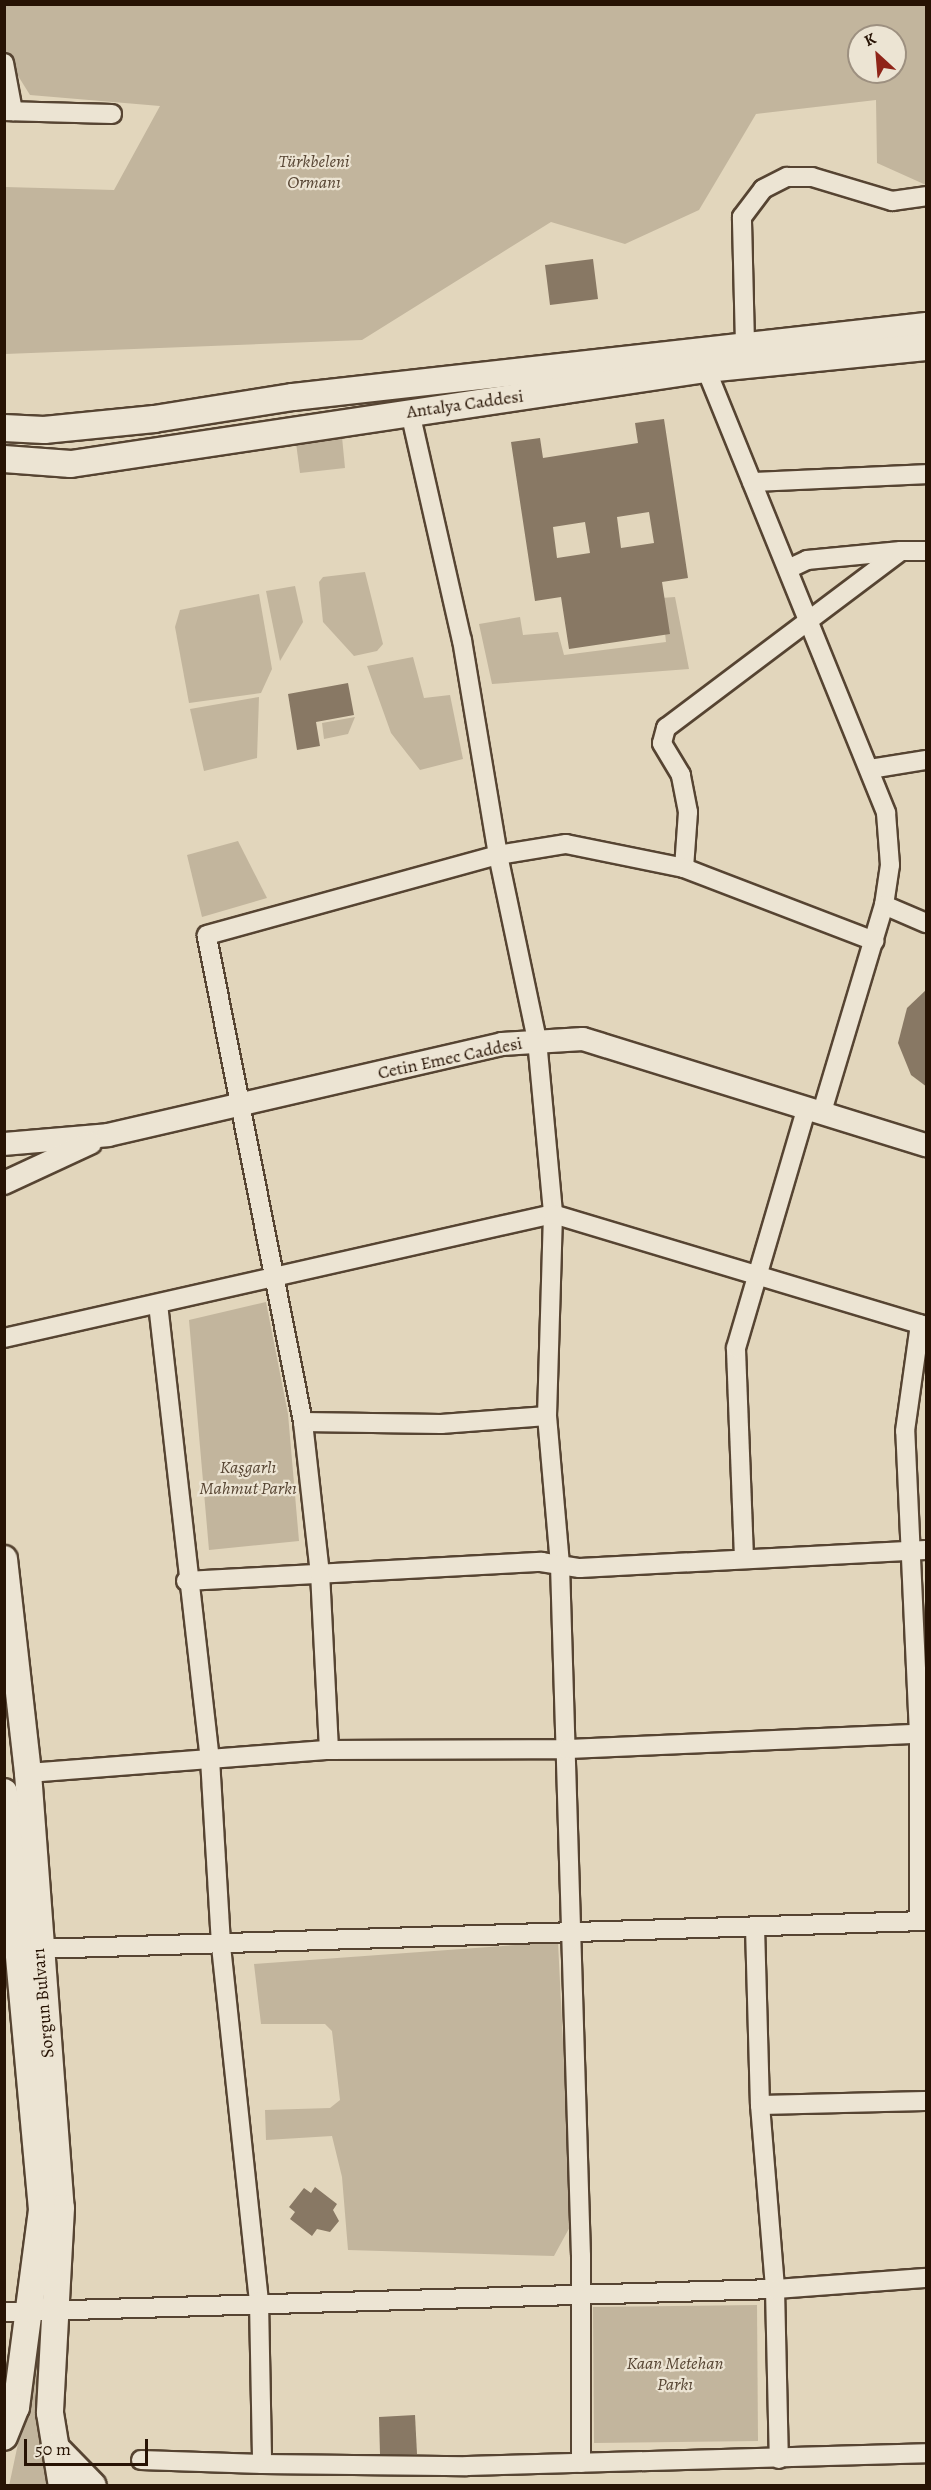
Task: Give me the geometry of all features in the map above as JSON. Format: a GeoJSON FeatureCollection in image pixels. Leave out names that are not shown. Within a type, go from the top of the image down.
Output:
{"type":"FeatureCollection","features":[{"type":"Feature","properties":{"kind":"main road","name":"Antalya Caddesi"},"geometry":{"type":"LineString","coordinates":[[4,428],[44,430],[154,418],[745,344],[927,326]]}},
{"type":"Feature","properties":{"kind":"main road","name":"Antalya Caddesi"},"geometry":{"type":"LineString","coordinates":[[4,459],[71,464],[706,369],[927,347]]}},
{"type":"Feature","properties":{"kind":"main road","name":"Sorgun Bulvarı"},"geometry":{"type":"LineString","coordinates":[[4,1559],[28,1773],[20,1952],[61,2208],[53,2308],[50,2413],[62,2486]]}},
{"type":"Feature","properties":{"kind":"main road","name":"Sorgun Bulvarı"},"geometry":{"type":"LineString","coordinates":[[4,1792],[42,2210],[16,2312],[16,2407],[4,2445]]}},
{"type":"Feature","properties":{"kind":"main road"},"geometry":{"type":"LineString","coordinates":[[55,2447],[93,2486]]}},
{"type":"Feature","properties":{"kind":"street"},"geometry":{"type":"LineString","coordinates":[[4,63],[9,111],[112,114]]}},
{"type":"Feature","properties":{"kind":"street"},"geometry":{"type":"LineString","coordinates":[[745,344],[742,217],[763,189],[787,177],[812,177],[892,201],[927,196]]}},
{"type":"Feature","properties":{"kind":"street"},"geometry":{"type":"LineString","coordinates":[[706,369],[788,569],[806,619],[870,769],[886,813],[890,865],[884,905],[874,940],[756,1274],[736,1348],[744,1558]]}},
{"type":"Feature","properties":{"kind":"street"},"geometry":{"type":"LineString","coordinates":[[410,412],[462,640],[498,855],[537,1040],[553,1214],[547,1416],[560,1565],[566,1749],[581,2293],[581,2463]]}},
{"type":"Feature","properties":{"kind":"street"},"geometry":{"type":"LineString","coordinates":[[752,482],[927,474]]}},
{"type":"Feature","properties":{"kind":"street"},"geometry":{"type":"LineString","coordinates":[[788,569],[807,560],[927,550]]}},
{"type":"Feature","properties":{"kind":"street"},"geometry":{"type":"LineString","coordinates":[[684,868],[688,812],[681,775],[662,743],[666,728],[806,619],[901,551]]}},
{"type":"Feature","properties":{"kind":"street"},"geometry":{"type":"LineString","coordinates":[[870,769],[927,760]]}},
{"type":"Feature","properties":{"kind":"street"},"geometry":{"type":"LineString","coordinates":[[329,1750],[320,1574],[303,1422],[276,1277],[239,1107],[207,935],[498,855],[566,844],[684,868],[874,940]]}},
{"type":"Feature","properties":{"kind":"street"},"geometry":{"type":"LineString","coordinates":[[884,905],[927,923]]}},
{"type":"Feature","properties":{"kind":"street","name":"Cetin Emec Caddesi"},"geometry":{"type":"LineString","coordinates":[[108,1135],[239,1107],[458,1053],[537,1040],[583,1040],[927,1145]]}},
{"type":"Feature","properties":{"kind":"street"},"geometry":{"type":"LineString","coordinates":[[4,1144],[108,1135]]}},
{"type":"Feature","properties":{"kind":"street"},"geometry":{"type":"LineString","coordinates":[[4,1183],[108,1135]]}},
{"type":"Feature","properties":{"kind":"street"},"geometry":{"type":"LineString","coordinates":[[4,1338],[553,1214],[923,1325],[905,1431],[908,1551],[923,1733],[923,1921],[20,1952]]}},
{"type":"Feature","properties":{"kind":"street"},"geometry":{"type":"LineString","coordinates":[[158,1304],[186,1581],[210,1759],[221,1946],[259,2301],[262,2463]]}},
{"type":"Feature","properties":{"kind":"street"},"geometry":{"type":"LineString","coordinates":[[303,1422],[441,1424],[547,1416]]}},
{"type":"Feature","properties":{"kind":"street"},"geometry":{"type":"LineString","coordinates":[[186,1581],[541,1562],[580,1568],[927,1550]]}},
{"type":"Feature","properties":{"kind":"street"},"geometry":{"type":"LineString","coordinates":[[28,1773],[329,1750],[566,1749],[923,1733]]}},
{"type":"Feature","properties":{"kind":"street"},"geometry":{"type":"LineString","coordinates":[[755,1927],[760,2105],[775,2289],[779,2459]]}},
{"type":"Feature","properties":{"kind":"street"},"geometry":{"type":"LineString","coordinates":[[760,2105],[927,2101]]}},
{"type":"Feature","properties":{"kind":"street"},"geometry":{"type":"LineString","coordinates":[[16,2312],[53,2308],[259,2301],[775,2289],[927,2278]]}},
{"type":"Feature","properties":{"kind":"street"},"geometry":{"type":"LineString","coordinates":[[141,2460],[262,2463],[581,2463],[779,2459],[927,2452]]}},
{"type":"Feature","properties":{"kind":"green space","name":"Türkbeleni Ormanı"},"geometry":{"type":"Polygon","coordinates":[[[5,5],[926,5],[926,185],[877,163],[876,100],[756,114],[699,210],[625,244],[551,222],[362,340],[5,354],[5,187],[114,190],[160,106],[30,95],[5,55],[5,5]]]}},
{"type":"Feature","properties":{"kind":"green space"},"geometry":{"type":"Polygon","coordinates":[[[342,437],[345,468],[300,473],[296,443],[342,437]]]}},
{"type":"Feature","properties":{"kind":"green space"},"geometry":{"type":"Polygon","coordinates":[[[365,572],[383,644],[377,651],[354,656],[323,622],[319,582],[323,577],[365,572]]]}},
{"type":"Feature","properties":{"kind":"green space"},"geometry":{"type":"Polygon","coordinates":[[[295,586],[303,622],[280,661],[266,591],[295,586]]]}},
{"type":"Feature","properties":{"kind":"green space"},"geometry":{"type":"Polygon","coordinates":[[[259,594],[272,669],[261,693],[189,703],[175,627],[180,610],[259,594]]]}},
{"type":"Feature","properties":{"kind":"green space"},"geometry":{"type":"Polygon","coordinates":[[[675,597],[689,669],[492,684],[479,624],[520,617],[523,635],[558,632],[564,655],[666,642],[661,598],[675,597]]]}},
{"type":"Feature","properties":{"kind":"green space"},"geometry":{"type":"Polygon","coordinates":[[[413,657],[424,698],[450,695],[463,759],[420,770],[391,733],[367,666],[413,657]]]}},
{"type":"Feature","properties":{"kind":"green space"},"geometry":{"type":"Polygon","coordinates":[[[259,697],[257,758],[204,771],[190,709],[259,697]]]}},
{"type":"Feature","properties":{"kind":"green space"},"geometry":{"type":"Polygon","coordinates":[[[355,717],[348,734],[324,739],[322,723],[355,717]]]}},
{"type":"Feature","properties":{"kind":"green space"},"geometry":{"type":"Polygon","coordinates":[[[238,841],[267,898],[202,917],[187,855],[238,841]]]}},
{"type":"Feature","properties":{"kind":"green space","name":"Kaşgarlı Mahmut Parkı"},"geometry":{"type":"Polygon","coordinates":[[[266,1302],[288,1414],[299,1541],[209,1550],[189,1320],[266,1302]]]}},
{"type":"Feature","properties":{"kind":"green space"},"geometry":{"type":"Polygon","coordinates":[[[558,1942],[572,2223],[554,2256],[348,2250],[342,2177],[332,2136],[266,2140],[265,2110],[330,2108],[340,2100],[332,2031],[325,2024],[261,2024],[254,1964],[558,1942]]]}},
{"type":"Feature","properties":{"kind":"green space","name":"Kaan Metehan Parkı"},"geometry":{"type":"Polygon","coordinates":[[[757,2305],[758,2441],[594,2443],[593,2307],[757,2305]]]}},
{"type":"Feature","properties":{"kind":"green space"},"geometry":{"type":"Polygon","coordinates":[[[43,2310],[57,2485],[9,2486],[23,2420],[43,2310]]]}},
{"type":"Feature","properties":{"kind":"building"},"geometry":{"type":"Polygon","coordinates":[[[593,259],[598,299],[550,305],[545,265],[593,259]]]}},
{"type":"Feature","properties":{"kind":"building"},"geometry":{"type":"Polygon","coordinates":[[[664,419],[688,578],[662,582],[670,634],[569,649],[561,597],[535,601],[511,442],[540,438],[543,458],[638,443],[635,423],[664,419]],[[649,512],[617,517],[621,548],[654,543],[649,512]],[[585,522],[553,527],[557,558],[590,553],[585,522]]]}},
{"type":"Feature","properties":{"kind":"building"},"geometry":{"type":"Polygon","coordinates":[[[348,683],[354,715],[316,722],[320,746],[297,750],[288,694],[348,683]]]}},
{"type":"Feature","properties":{"kind":"building"},"geometry":{"type":"Polygon","coordinates":[[[927,989],[927,1087],[911,1075],[898,1043],[907,1008],[927,989]]]}},
{"type":"Feature","properties":{"kind":"building"},"geometry":{"type":"Polygon","coordinates":[[[315,2187],[337,2204],[333,2210],[339,2221],[330,2232],[317,2229],[312,2236],[290,2219],[295,2212],[289,2207],[304,2188],[311,2193],[315,2187]]]}},
{"type":"Feature","properties":{"kind":"building"},"geometry":{"type":"Polygon","coordinates":[[[415,2415],[417,2454],[380,2454],[379,2417],[415,2415]]]}}]}
